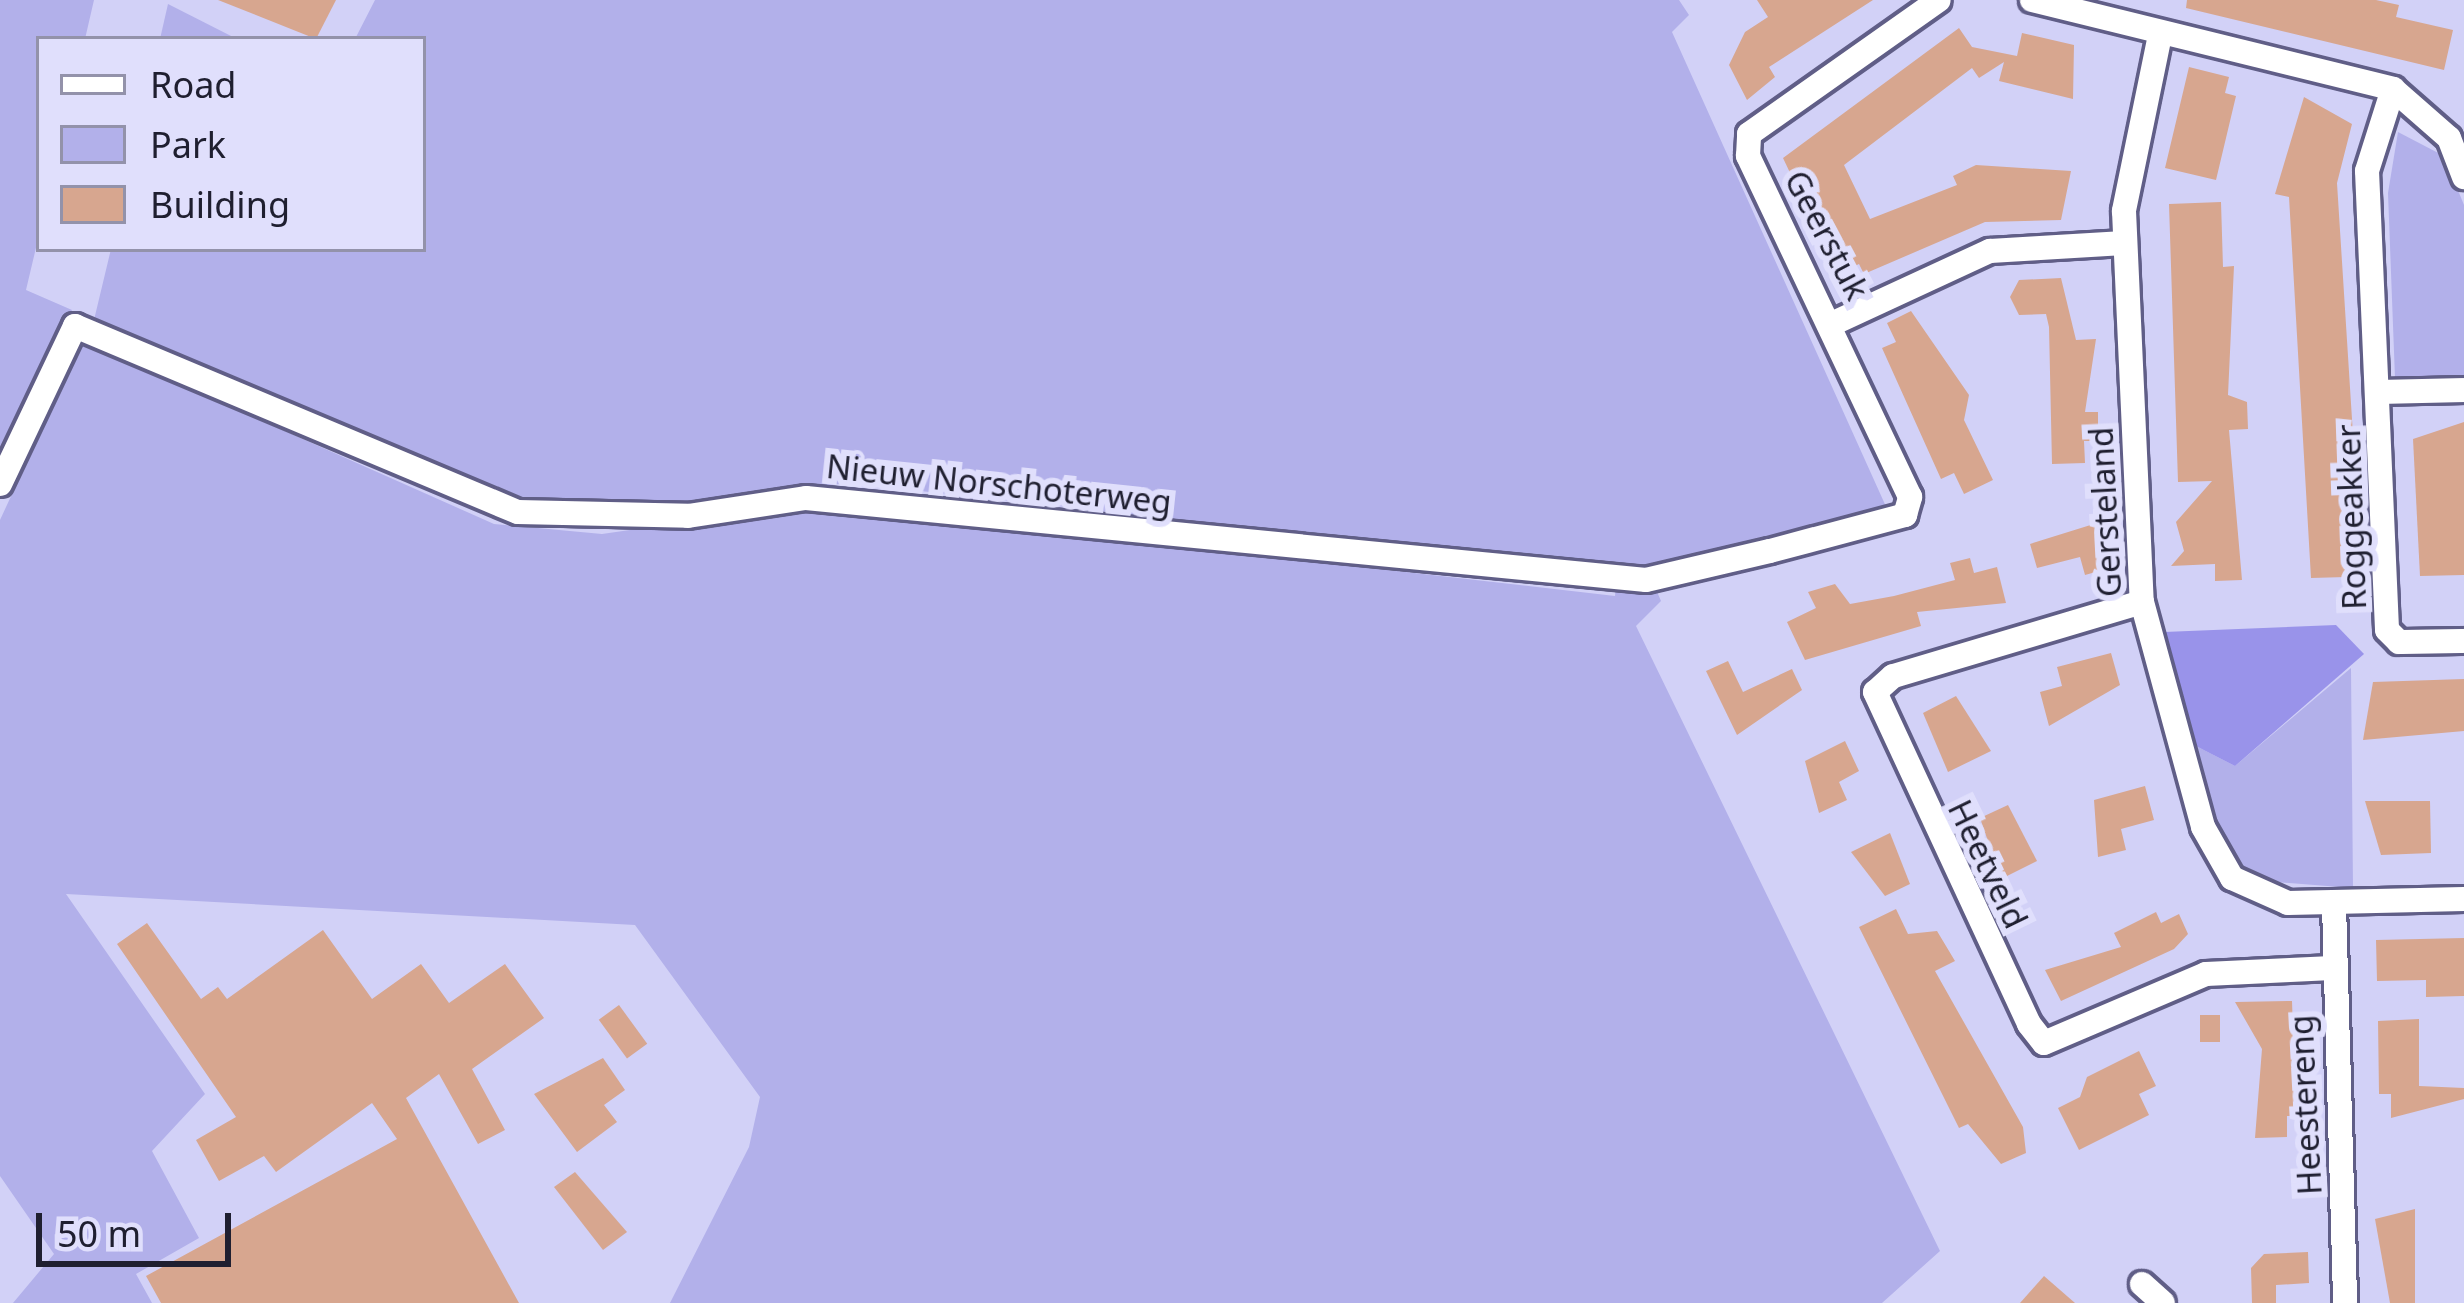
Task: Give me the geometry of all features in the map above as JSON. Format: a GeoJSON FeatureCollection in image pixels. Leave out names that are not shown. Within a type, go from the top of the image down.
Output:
{"type":"FeatureCollection","features":[{"type":"Feature","properties":{"kind":"street","name":"Geerstuk"},"geometry":{"type":"LineString","coordinates":[[1905,515],[1907,478],[1836,322],[1748,156],[1749,134],[1940,0]]}},
{"type":"Feature","properties":{"kind":"street"},"geometry":{"type":"LineString","coordinates":[[2032,0],[2108,10],[2159,35],[2393,89],[2449,138],[2464,178]]}},
{"type":"Feature","properties":{"kind":"street","name":"Gersteland"},"geometry":{"type":"LineString","coordinates":[[2159,35],[2124,243],[2142,602],[2216,860],[2255,893],[2335,904],[2464,899]]}},
{"type":"Feature","properties":{"kind":"street","name":"Roggeakker"},"geometry":{"type":"LineString","coordinates":[[2393,89],[2367,171],[2387,630],[2399,642],[2464,640]]}},
{"type":"Feature","properties":{"kind":"street"},"geometry":{"type":"LineString","coordinates":[[1836,322],[1990,251],[2124,243]]}},
{"type":"Feature","properties":{"kind":"street","name":"Nieuw Norschoterweg"},"geometry":{"type":"LineString","coordinates":[[0,484],[75,326],[443,486],[558,517],[688,516],[806,498],[1646,580],[1905,515]]}},
{"type":"Feature","properties":{"kind":"street","name":"Roggeakker"},"geometry":{"type":"LineString","coordinates":[[2380,392],[2464,390]]}},
{"type":"Feature","properties":{"kind":"street","name":"Heetveld"},"geometry":{"type":"LineString","coordinates":[[2142,602],[1893,676],[1875,692],[2029,1024],[2044,1043],[2206,974],[2332,968]]}},
{"type":"Feature","properties":{"kind":"street","name":"Heestereng"},"geometry":{"type":"LineString","coordinates":[[2335,904],[2332,968],[2345,1303]]}},
{"type":"Feature","properties":{"kind":"street"},"geometry":{"type":"LineString","coordinates":[[2142,1284],[2163,1303]]}},
{"type":"Feature","properties":{"kind":"green space"},"geometry":{"type":"Polygon","coordinates":[[[0,0],[94,0],[86,36],[36,36],[36,248],[26,290],[72,310],[0,463],[0,0]]]}},
{"type":"Feature","properties":{"kind":"green space"},"geometry":{"type":"Polygon","coordinates":[[[375,0],[1679,0],[1689,15],[1672,32],[1888,511],[1656,572],[848,483],[598,511],[509,501],[94,320],[110,252],[426,252],[426,36],[357,36],[375,0]]]}},
{"type":"Feature","properties":{"kind":"green space"},"geometry":{"type":"Polygon","coordinates":[[[168,4],[231,36],[161,36],[168,4]]]}},
{"type":"Feature","properties":{"kind":"green space"},"geometry":{"type":"Polygon","coordinates":[[[2398,132],[2444,156],[2464,205],[2464,377],[2395,378],[2388,193],[2398,132]]]}},
{"type":"Feature","properties":{"kind":"green space"},"geometry":{"type":"Polygon","coordinates":[[[83,341],[494,524],[602,534],[811,504],[1615,596],[1616,585],[1655,587],[1661,601],[1636,626],[1940,1251],[1882,1303],[670,1303],[749,1147],[760,1097],[635,925],[66,894],[205,1094],[152,1151],[199,1238],[136,1274],[152,1303],[13,1303],[54,1254],[0,1176],[0,520],[83,341]]]}},
{"type":"Feature","properties":{"kind":"green space"},"geometry":{"type":"Polygon","coordinates":[[[2351,668],[2353,888],[2264,881],[2235,864],[2217,832],[2194,745],[2235,766],[2351,668]]]}},
{"type":"Feature","properties":{"kind":"shaded area"},"geometry":{"type":"Polygon","coordinates":[[[2336,625],[2364,654],[2235,766],[2194,745],[2164,632],[2336,625]]]}},
{"type":"Feature","properties":{"kind":"building"},"geometry":{"type":"Polygon","coordinates":[[[218,0],[336,0],[318,36],[218,0]]]}},
{"type":"Feature","properties":{"kind":"building"},"geometry":{"type":"Polygon","coordinates":[[[1757,0],[1873,0],[1769,67],[1775,77],[1747,100],[1729,65],[1745,32],[1768,17],[1757,0]]]}},
{"type":"Feature","properties":{"kind":"building"},"geometry":{"type":"Polygon","coordinates":[[[2187,0],[2376,0],[2399,5],[2396,17],[2453,30],[2444,70],[2186,8],[2187,0]]]}},
{"type":"Feature","properties":{"kind":"building"},"geometry":{"type":"Polygon","coordinates":[[[1959,28],[1972,47],[2017,56],[2022,33],[2074,45],[2073,99],[1999,81],[2004,62],[1979,78],[1972,68],[1844,165],[1870,219],[1957,185],[1953,176],[1976,165],[2071,171],[2061,220],[1985,222],[1864,274],[1859,264],[1838,274],[1783,158],[1959,28]]]}},
{"type":"Feature","properties":{"kind":"building"},"geometry":{"type":"Polygon","coordinates":[[[2189,67],[2229,77],[2225,93],[2236,96],[2216,180],[2165,168],[2189,67]]]}},
{"type":"Feature","properties":{"kind":"building"},"geometry":{"type":"Polygon","coordinates":[[[2304,97],[2352,124],[2337,183],[2360,545],[2346,577],[2311,578],[2289,197],[2275,194],[2304,97]]]}},
{"type":"Feature","properties":{"kind":"building"},"geometry":{"type":"Polygon","coordinates":[[[2221,202],[2223,267],[2234,266],[2228,395],[2247,402],[2248,429],[2229,430],[2242,580],[2215,581],[2215,564],[2171,566],[2184,551],[2176,522],[2212,481],[2178,482],[2169,204],[2221,202]]]}},
{"type":"Feature","properties":{"kind":"building"},"geometry":{"type":"Polygon","coordinates":[[[2061,278],[2076,340],[2096,339],[2085,412],[2098,412],[2098,441],[2084,441],[2085,463],[2052,464],[2046,314],[2019,315],[2010,297],[2019,280],[2061,278]]]}},
{"type":"Feature","properties":{"kind":"building"},"geometry":{"type":"Polygon","coordinates":[[[1911,311],[1969,395],[1964,420],[1993,480],[1964,494],[1954,473],[1941,479],[1882,348],[1896,342],[1887,323],[1911,311]]]}},
{"type":"Feature","properties":{"kind":"building"},"geometry":{"type":"Polygon","coordinates":[[[2464,422],[2464,575],[2420,576],[2413,439],[2464,422]]]}},
{"type":"Feature","properties":{"kind":"building"},"geometry":{"type":"Polygon","coordinates":[[[2097,523],[2110,568],[2085,575],[2080,557],[2037,568],[2030,544],[2097,523]]]}},
{"type":"Feature","properties":{"kind":"building"},"geometry":{"type":"Polygon","coordinates":[[[1970,558],[1974,573],[1997,567],[2006,603],[1917,612],[1921,626],[1805,660],[1787,622],[1816,608],[1808,592],[1835,584],[1850,604],[1894,596],[1955,580],[1950,563],[1970,558]]]}},
{"type":"Feature","properties":{"kind":"building"},"geometry":{"type":"Polygon","coordinates":[[[2111,653],[2120,685],[2049,726],[2040,692],[2062,686],[2057,667],[2111,653]]]}},
{"type":"Feature","properties":{"kind":"building"},"geometry":{"type":"Polygon","coordinates":[[[1728,661],[1743,692],[1792,669],[1802,690],[1737,735],[1706,671],[1728,661]]]}},
{"type":"Feature","properties":{"kind":"building"},"geometry":{"type":"Polygon","coordinates":[[[2464,679],[2464,731],[2363,740],[2373,682],[2464,679]]]}},
{"type":"Feature","properties":{"kind":"building"},"geometry":{"type":"Polygon","coordinates":[[[1956,696],[1991,751],[1948,772],[1923,713],[1956,696]]]}},
{"type":"Feature","properties":{"kind":"building"},"geometry":{"type":"Polygon","coordinates":[[[1845,741],[1859,771],[1839,782],[1847,800],[1819,813],[1805,761],[1845,741]]]}},
{"type":"Feature","properties":{"kind":"building"},"geometry":{"type":"Polygon","coordinates":[[[2145,786],[2154,820],[2121,829],[2126,850],[2098,857],[2094,800],[2145,786]]]}},
{"type":"Feature","properties":{"kind":"building"},"geometry":{"type":"Polygon","coordinates":[[[2365,801],[2430,801],[2431,853],[2381,855],[2365,801]]]}},
{"type":"Feature","properties":{"kind":"building"},"geometry":{"type":"Polygon","coordinates":[[[2008,805],[2037,861],[2001,879],[1980,818],[2008,805]]]}},
{"type":"Feature","properties":{"kind":"building"},"geometry":{"type":"Polygon","coordinates":[[[1890,833],[1910,884],[1885,896],[1851,852],[1890,833]]]}},
{"type":"Feature","properties":{"kind":"building"},"geometry":{"type":"Polygon","coordinates":[[[1896,909],[1908,934],[1937,931],[1955,961],[1935,971],[2023,1127],[2026,1153],[2001,1164],[1968,1124],[1959,1128],[1859,927],[1896,909]]]}},
{"type":"Feature","properties":{"kind":"building"},"geometry":{"type":"Polygon","coordinates":[[[2156,912],[2161,923],[2179,914],[2188,934],[2174,949],[2061,1001],[2045,970],[2121,947],[2114,933],[2156,912]]]}},
{"type":"Feature","properties":{"kind":"building"},"geometry":{"type":"Polygon","coordinates":[[[147,923],[201,999],[218,987],[227,999],[323,930],[372,999],[421,964],[449,1003],[505,964],[544,1018],[472,1069],[505,1130],[478,1144],[439,1074],[406,1098],[519,1303],[161,1303],[146,1276],[397,1139],[372,1103],[276,1172],[264,1156],[219,1181],[196,1140],[236,1117],[117,944],[147,923]]]}},
{"type":"Feature","properties":{"kind":"building"},"geometry":{"type":"Polygon","coordinates":[[[2464,938],[2464,996],[2426,997],[2426,980],[2377,981],[2376,940],[2464,938]]]}},
{"type":"Feature","properties":{"kind":"building"},"geometry":{"type":"Polygon","coordinates":[[[2292,1001],[2296,1116],[2287,1116],[2287,1137],[2255,1138],[2262,1049],[2235,1002],[2292,1001]]]}},
{"type":"Feature","properties":{"kind":"building"},"geometry":{"type":"Polygon","coordinates":[[[619,1005],[647,1044],[627,1059],[599,1020],[619,1005]]]}},
{"type":"Feature","properties":{"kind":"building"},"geometry":{"type":"Polygon","coordinates":[[[2200,1015],[2220,1015],[2220,1042],[2200,1042],[2200,1015]]]}},
{"type":"Feature","properties":{"kind":"building"},"geometry":{"type":"Polygon","coordinates":[[[2419,1019],[2419,1086],[2464,1088],[2464,1099],[2391,1118],[2391,1094],[2379,1094],[2378,1021],[2419,1019]]]}},
{"type":"Feature","properties":{"kind":"building"},"geometry":{"type":"Polygon","coordinates":[[[2139,1051],[2156,1086],[2139,1094],[2149,1115],[2079,1150],[2058,1108],[2080,1097],[2087,1077],[2139,1051]]]}},
{"type":"Feature","properties":{"kind":"building"},"geometry":{"type":"Polygon","coordinates":[[[603,1058],[625,1090],[604,1105],[617,1122],[577,1152],[534,1094],[603,1058]]]}},
{"type":"Feature","properties":{"kind":"building"},"geometry":{"type":"Polygon","coordinates":[[[575,1172],[627,1232],[603,1250],[554,1187],[575,1172]]]}},
{"type":"Feature","properties":{"kind":"building"},"geometry":{"type":"Polygon","coordinates":[[[2415,1209],[2415,1303],[2390,1303],[2375,1219],[2415,1209]]]}},
{"type":"Feature","properties":{"kind":"building"},"geometry":{"type":"Polygon","coordinates":[[[2308,1252],[2309,1283],[2276,1285],[2276,1303],[2252,1303],[2251,1268],[2264,1254],[2308,1252]]]}},
{"type":"Feature","properties":{"kind":"building"},"geometry":{"type":"Polygon","coordinates":[[[2044,1276],[2075,1303],[2020,1303],[2044,1276]]]}}]}
